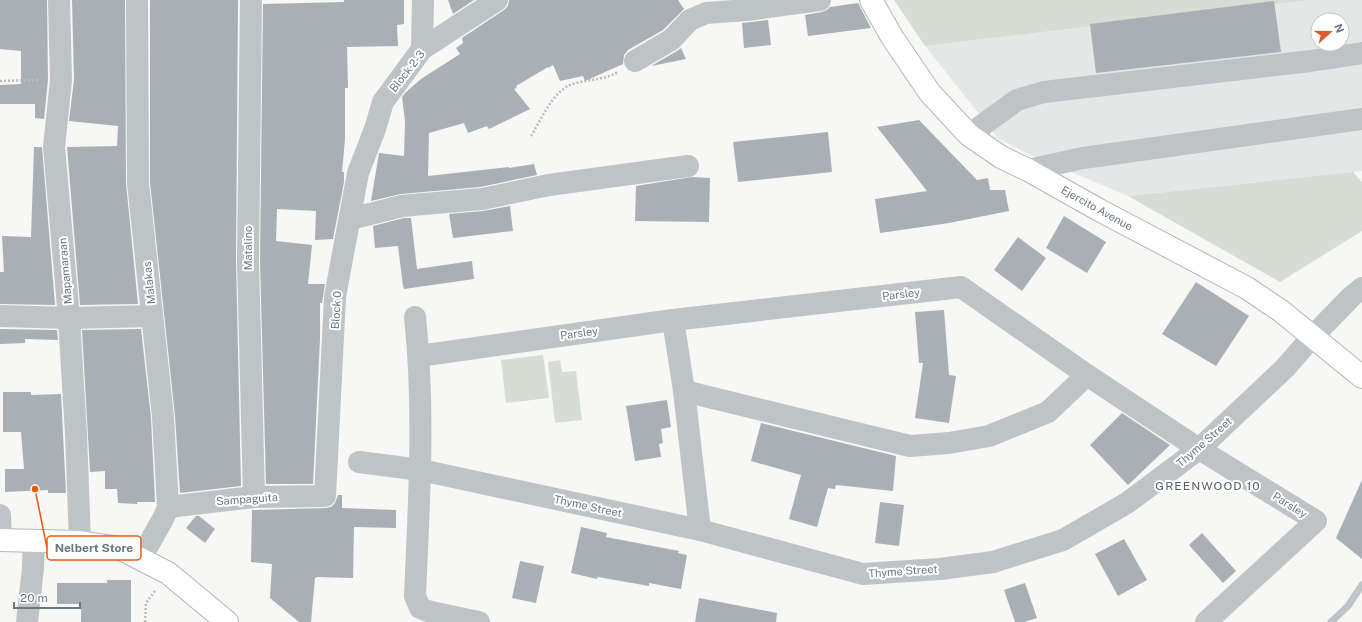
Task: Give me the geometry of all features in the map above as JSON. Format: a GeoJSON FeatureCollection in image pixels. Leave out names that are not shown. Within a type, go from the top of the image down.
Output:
{"type":"FeatureCollection","features":[{"type":"Feature","properties":{"kind":"main road","name":"Ejercito Avenue"},"geometry":{"type":"LineString","coordinates":[[871,0],[892,37],[930,94],[970,135],[1001,157],[1028,170],[1101,211],[1246,288],[1281,311],[1362,377]]}},
{"type":"Feature","properties":{"kind":"main road"},"geometry":{"type":"LineString","coordinates":[[0,540],[80,542],[119,548],[168,573],[227,622]]}},
{"type":"Feature","properties":{"kind":"street","name":"Mapamaraan"},"geometry":{"type":"LineString","coordinates":[[59,0],[61,80],[54,147],[69,318],[76,434],[80,542]]}},
{"type":"Feature","properties":{"kind":"street","name":"Malakas"},"geometry":{"type":"LineString","coordinates":[[136,0],[138,183],[163,417],[168,507],[164,517],[140,558]]}},
{"type":"Feature","properties":{"kind":"street","name":"Matalino"},"geometry":{"type":"LineString","coordinates":[[251,0],[248,260],[254,497]]}},
{"type":"Feature","properties":{"kind":"street"},"geometry":{"type":"LineString","coordinates":[[422,49],[423,0]]}},
{"type":"Feature","properties":{"kind":"street","name":"Block 2-3"},"geometry":{"type":"LineString","coordinates":[[375,129],[383,102],[422,49],[497,0]]}},
{"type":"Feature","properties":{"kind":"street"},"geometry":{"type":"LineString","coordinates":[[635,61],[671,40],[690,20],[706,13],[747,10],[820,0]]}},
{"type":"Feature","properties":{"kind":"street"},"geometry":{"type":"LineString","coordinates":[[970,135],[1017,100],[1044,92],[1267,66],[1362,53]]}},
{"type":"Feature","properties":{"kind":"street"},"geometry":{"type":"LineString","coordinates":[[1028,170],[1083,158],[1362,119]]}},
{"type":"Feature","properties":{"kind":"street","name":"Block 0"},"geometry":{"type":"LineString","coordinates":[[325,496],[336,296],[358,173],[375,129]]}},
{"type":"Feature","properties":{"kind":"street"},"geometry":{"type":"LineString","coordinates":[[350,219],[402,206],[482,199],[549,185],[688,166]]}},
{"type":"Feature","properties":{"kind":"street","name":"Parsley"},"geometry":{"type":"LineString","coordinates":[[419,356],[673,320],[961,287],[1087,375],[1199,449],[1316,521],[1206,622]]}},
{"type":"Feature","properties":{"kind":"street","name":"Thyme Street"},"geometry":{"type":"LineString","coordinates":[[359,462],[421,470],[700,530],[863,574],[940,569],[993,562],[1063,540],[1127,503],[1199,449],[1285,368],[1313,336],[1352,296],[1362,288]]}},
{"type":"Feature","properties":{"kind":"street"},"geometry":{"type":"LineString","coordinates":[[0,316],[69,318],[152,316]]}},
{"type":"Feature","properties":{"kind":"street"},"geometry":{"type":"LineString","coordinates":[[415,317],[419,356],[421,470],[414,596],[420,608],[431,612],[479,622]]}},
{"type":"Feature","properties":{"kind":"street"},"geometry":{"type":"LineString","coordinates":[[673,320],[684,391],[700,530]]}},
{"type":"Feature","properties":{"kind":"street"},"geometry":{"type":"LineString","coordinates":[[684,391],[910,446],[949,443],[989,436],[1048,412],[1087,375]]}},
{"type":"Feature","properties":{"kind":"street","name":"Sampaguita"},"geometry":{"type":"LineString","coordinates":[[168,507],[254,497],[325,496]]}},
{"type":"Feature","properties":{"kind":"street"},"geometry":{"type":"LineString","coordinates":[[0,515],[0,540]]}},
{"type":"Feature","properties":{"kind":"street"},"geometry":{"type":"LineString","coordinates":[[27,622],[34,568],[34,540]]}},
{"type":"Feature","properties":{"kind":"path"},"geometry":{"type":"LineString","coordinates":[[531,136],[556,94],[570,85],[614,74],[630,66],[635,61]]}},
{"type":"Feature","properties":{"kind":"path"},"geometry":{"type":"LineString","coordinates":[[0,80],[61,80]]}},
{"type":"Feature","properties":{"kind":"path"},"geometry":{"type":"LineString","coordinates":[[145,622],[146,603],[154,592]]}},
{"type":"Feature","properties":{"kind":"shaded area"},"geometry":{"type":"Polygon","coordinates":[[[894,0],[1310,0],[925,46],[894,0]]]}},
{"type":"Feature","properties":{"kind":"shaded area"},"geometry":{"type":"Polygon","coordinates":[[[1310,0],[1362,0],[1362,171],[1128,196],[1026,153],[999,139],[925,46],[1310,0]]]}},
{"type":"Feature","properties":{"kind":"shaded area"},"geometry":{"type":"Polygon","coordinates":[[[1353,172],[1362,182],[1362,231],[1280,282],[1128,196],[1353,172]]]}},
{"type":"Feature","properties":{"kind":"shaded area"},"geometry":{"type":"Polygon","coordinates":[[[543,355],[549,398],[506,403],[501,360],[543,355]]]}},
{"type":"Feature","properties":{"kind":"shaded area"},"geometry":{"type":"Polygon","coordinates":[[[560,360],[562,372],[576,371],[582,420],[555,423],[548,362],[560,360]]]}},
{"type":"Feature","properties":{"kind":"building"},"geometry":{"type":"Polygon","coordinates":[[[0,0],[47,0],[48,80],[44,119],[35,118],[35,104],[0,104],[0,85],[21,84],[21,51],[0,49],[0,0]]]}},
{"type":"Feature","properties":{"kind":"building"},"geometry":{"type":"Polygon","coordinates":[[[72,0],[125,0],[126,183],[138,304],[80,305],[67,147],[117,146],[118,126],[69,121],[74,80],[72,0]]]}},
{"type":"Feature","properties":{"kind":"building"},"geometry":{"type":"Polygon","coordinates":[[[150,0],[238,0],[236,260],[241,486],[180,493],[175,416],[150,182],[150,0]]]}},
{"type":"Feature","properties":{"kind":"building"},"geometry":{"type":"Polygon","coordinates":[[[344,0],[404,0],[404,24],[397,25],[398,46],[347,47],[348,88],[345,88],[345,139],[342,172],[344,172],[344,182],[333,239],[315,240],[316,211],[277,209],[276,241],[312,245],[308,284],[325,284],[322,303],[320,303],[320,339],[313,484],[266,484],[260,260],[263,4],[344,2],[344,0]]]}},
{"type":"Feature","properties":{"kind":"building"},"geometry":{"type":"Polygon","coordinates":[[[448,0],[474,0],[453,14],[448,0]]]}},
{"type":"Feature","properties":{"kind":"building"},"geometry":{"type":"Polygon","coordinates":[[[509,0],[678,0],[684,9],[663,30],[628,50],[624,55],[623,64],[585,81],[583,76],[560,81],[553,65],[516,86],[517,88],[514,89],[530,109],[489,129],[487,126],[468,133],[464,123],[429,133],[428,176],[534,164],[537,175],[480,187],[401,194],[371,201],[379,153],[404,156],[405,121],[402,97],[421,79],[460,54],[456,48],[463,43],[462,38],[504,10],[508,6],[509,0]]]}},
{"type":"Feature","properties":{"kind":"building"},"geometry":{"type":"Polygon","coordinates":[[[1274,1],[1281,52],[1096,73],[1090,24],[1274,1]]]}},
{"type":"Feature","properties":{"kind":"building"},"geometry":{"type":"Polygon","coordinates":[[[858,3],[871,28],[808,36],[805,15],[822,12],[830,7],[858,3]]]}},
{"type":"Feature","properties":{"kind":"building"},"geometry":{"type":"Polygon","coordinates":[[[768,20],[771,45],[744,48],[742,23],[768,20]]]}},
{"type":"Feature","properties":{"kind":"building"},"geometry":{"type":"Polygon","coordinates":[[[681,48],[686,59],[651,66],[677,51],[681,48]]]}},
{"type":"Feature","properties":{"kind":"building"},"geometry":{"type":"Polygon","coordinates":[[[919,120],[977,180],[988,178],[990,190],[1005,190],[1009,211],[949,223],[880,233],[875,199],[927,191],[877,127],[919,120]]]}},
{"type":"Feature","properties":{"kind":"building"},"geometry":{"type":"Polygon","coordinates":[[[828,132],[832,172],[738,182],[733,142],[828,132]]]}},
{"type":"Feature","properties":{"kind":"building"},"geometry":{"type":"Polygon","coordinates":[[[34,147],[42,147],[55,305],[0,304],[0,272],[4,272],[2,236],[31,237],[34,147]]]}},
{"type":"Feature","properties":{"kind":"building"},"geometry":{"type":"Polygon","coordinates":[[[692,177],[710,178],[709,222],[635,221],[636,186],[692,177]]]}},
{"type":"Feature","properties":{"kind":"building"},"geometry":{"type":"Polygon","coordinates":[[[510,206],[513,231],[453,238],[449,214],[483,211],[510,206]]]}},
{"type":"Feature","properties":{"kind":"building"},"geometry":{"type":"Polygon","coordinates":[[[1064,216],[1106,242],[1087,273],[1046,248],[1064,216]]]}},
{"type":"Feature","properties":{"kind":"building"},"geometry":{"type":"Polygon","coordinates":[[[404,218],[411,218],[417,269],[472,261],[474,279],[404,289],[398,246],[375,248],[373,226],[404,218]]]}},
{"type":"Feature","properties":{"kind":"building"},"geometry":{"type":"Polygon","coordinates":[[[1018,237],[1046,258],[1022,291],[994,270],[1018,237]]]}},
{"type":"Feature","properties":{"kind":"building"},"geometry":{"type":"Polygon","coordinates":[[[1196,282],[1249,316],[1216,366],[1162,334],[1196,282]]]}},
{"type":"Feature","properties":{"kind":"building"},"geometry":{"type":"Polygon","coordinates":[[[944,310],[949,375],[956,376],[949,423],[915,418],[923,363],[919,363],[915,312],[944,310]]]}},
{"type":"Feature","properties":{"kind":"building"},"geometry":{"type":"Polygon","coordinates":[[[0,329],[57,330],[58,340],[25,339],[25,343],[0,344],[0,329]]]}},
{"type":"Feature","properties":{"kind":"building"},"geometry":{"type":"Polygon","coordinates":[[[141,329],[151,418],[155,502],[137,502],[137,504],[118,503],[117,489],[105,489],[105,471],[90,472],[82,330],[141,329]]]}},
{"type":"Feature","properties":{"kind":"building"},"geometry":{"type":"Polygon","coordinates":[[[3,392],[31,392],[31,395],[61,394],[66,493],[48,493],[48,490],[5,492],[5,469],[24,469],[21,432],[3,432],[3,392]]]}},
{"type":"Feature","properties":{"kind":"building"},"geometry":{"type":"Polygon","coordinates":[[[667,400],[671,427],[661,429],[663,443],[659,444],[661,457],[635,461],[626,406],[667,400]]]}},
{"type":"Feature","properties":{"kind":"building"},"geometry":{"type":"Polygon","coordinates":[[[1122,413],[1170,445],[1128,485],[1090,445],[1122,413]]]}},
{"type":"Feature","properties":{"kind":"building"},"geometry":{"type":"Polygon","coordinates":[[[761,423],[896,456],[893,491],[836,485],[835,489],[828,488],[817,527],[789,519],[801,475],[751,461],[761,423]]]}},
{"type":"Feature","properties":{"kind":"building"},"geometry":{"type":"Polygon","coordinates":[[[1362,480],[1362,559],[1336,538],[1362,480]]]}},
{"type":"Feature","properties":{"kind":"building"},"geometry":{"type":"Polygon","coordinates":[[[338,495],[342,495],[342,508],[396,510],[396,528],[354,527],[353,578],[315,578],[311,622],[299,622],[270,598],[272,564],[251,562],[252,510],[326,508],[331,507],[335,503],[338,495]]]}},
{"type":"Feature","properties":{"kind":"building"},"geometry":{"type":"Polygon","coordinates":[[[880,502],[904,505],[899,546],[875,543],[880,502]]]}},
{"type":"Feature","properties":{"kind":"building"},"geometry":{"type":"Polygon","coordinates":[[[196,516],[199,516],[215,529],[205,543],[186,528],[196,516]]]}},
{"type":"Feature","properties":{"kind":"building"},"geometry":{"type":"Polygon","coordinates":[[[581,527],[607,533],[606,537],[679,551],[678,553],[687,555],[681,589],[649,583],[649,586],[598,577],[597,579],[571,573],[581,527]]]}},
{"type":"Feature","properties":{"kind":"building"},"geometry":{"type":"Polygon","coordinates":[[[1202,533],[1236,571],[1223,583],[1189,545],[1202,533]]]}},
{"type":"Feature","properties":{"kind":"building"},"geometry":{"type":"Polygon","coordinates":[[[1124,539],[1147,580],[1118,596],[1095,554],[1124,539]]]}},
{"type":"Feature","properties":{"kind":"building"},"geometry":{"type":"Polygon","coordinates":[[[520,561],[544,566],[536,603],[512,598],[520,561]]]}},
{"type":"Feature","properties":{"kind":"building"},"geometry":{"type":"Polygon","coordinates":[[[107,580],[131,580],[131,622],[81,622],[81,604],[57,604],[57,583],[107,583],[107,580]]]}},
{"type":"Feature","properties":{"kind":"building"},"geometry":{"type":"Polygon","coordinates":[[[1025,583],[1037,618],[1024,622],[1015,622],[1004,590],[1025,583]]]}},
{"type":"Feature","properties":{"kind":"building"},"geometry":{"type":"Polygon","coordinates":[[[699,598],[777,613],[776,622],[695,622],[699,598]]]}},
{"type":"Feature","properties":{"kind":"waterway"},"geometry":{"type":"LineString","coordinates":[[1331,622],[1348,606],[1362,585]]}},
{"type":"Feature","properties":{"kind":"place","name":"Nelbert Store"},"geometry":{"type":"Point","coordinates":[35,489]}},
{"type":"Feature","properties":{"kind":"district","name":"GREENWOOD 10"},"geometry":{"type":"Point","coordinates":[1208,486]}}]}
